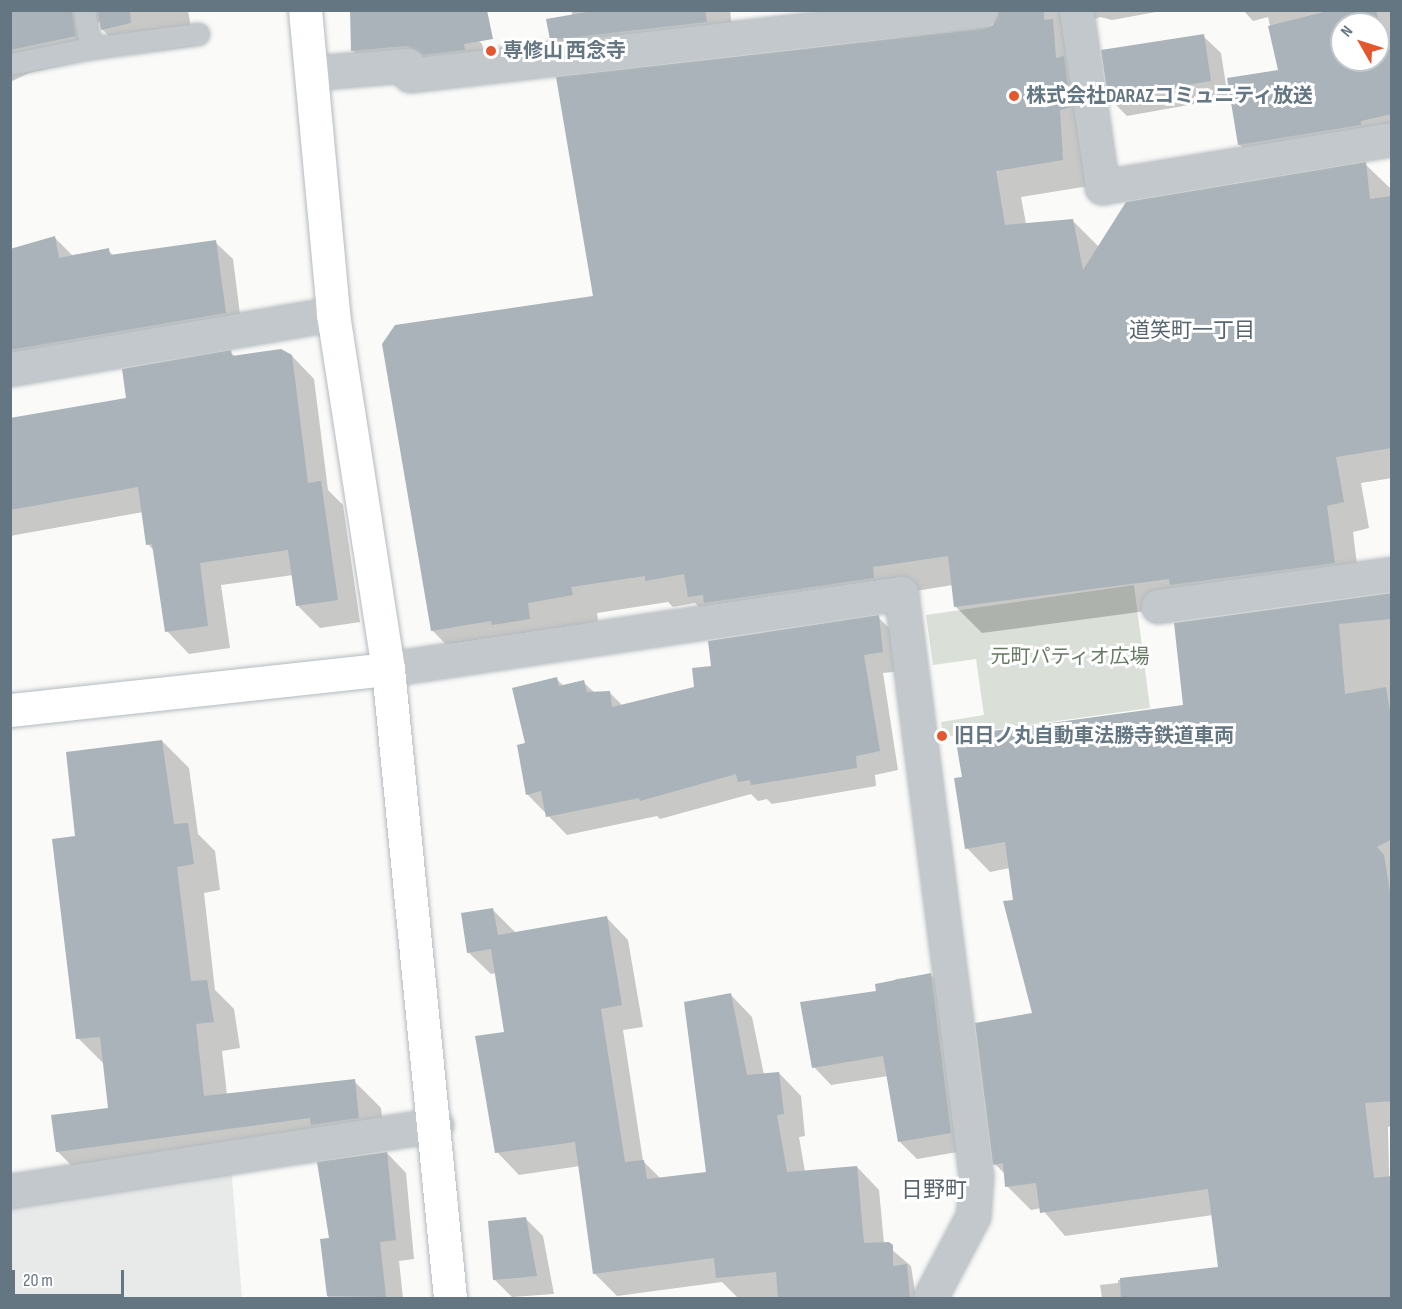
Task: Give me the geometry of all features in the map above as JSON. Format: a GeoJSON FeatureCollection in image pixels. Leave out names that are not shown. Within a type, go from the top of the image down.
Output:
{"type":"FeatureCollection","features":[{"type":"Feature","properties":{"kind":"street"},"geometry":{"type":"LineString","coordinates":[[305,10],[333,314],[388,669],[436,1125],[450,1299]]}},
{"type":"Feature","properties":{"kind":"street"},"geometry":{"type":"LineString","coordinates":[[311,73],[408,65],[410,75],[981,10]]}},
{"type":"Feature","properties":{"kind":"street"},"geometry":{"type":"LineString","coordinates":[[1076,10],[1102,187],[1392,139]]}},
{"type":"Feature","properties":{"kind":"street"},"geometry":{"type":"LineString","coordinates":[[10,369],[333,314]]}},
{"type":"Feature","properties":{"kind":"street"},"geometry":{"type":"LineString","coordinates":[[1158,606],[1392,574]]}},
{"type":"Feature","properties":{"kind":"street"},"geometry":{"type":"LineString","coordinates":[[10,710],[388,669],[901,593],[976,1177],[973,1216],[930,1299]]}},
{"type":"Feature","properties":{"kind":"street"},"geometry":{"type":"LineString","coordinates":[[10,1191],[436,1125]]}},
{"type":"Feature","properties":{"kind":"lane"},"geometry":{"type":"LineString","coordinates":[[84,10],[92,48]]}},
{"type":"Feature","properties":{"kind":"lane"},"geometry":{"type":"LineString","coordinates":[[10,64],[92,48],[198,34]]}},
{"type":"Feature","properties":{"kind":"shaded area"},"geometry":{"type":"Polygon","coordinates":[[[231,1165],[242,1298],[11,1298],[11,1202],[231,1165]]]}},
{"type":"Feature","properties":{"kind":"green space","name":"元町パティオ広場"},"geometry":{"type":"Polygon","coordinates":[[[1134,585],[1150,708],[943,737],[941,722],[984,715],[976,659],[933,665],[926,615],[1134,585]]]}},
{"type":"Feature","properties":{"kind":"building"},"geometry":{"type":"Polygon","coordinates":[[[10,10],[72,10],[76,36],[10,50],[10,10]]]}},
{"type":"Feature","properties":{"kind":"building"},"geometry":{"type":"Polygon","coordinates":[[[97,10],[130,10],[131,23],[101,30],[97,10]]]}},
{"type":"Feature","properties":{"kind":"building"},"geometry":{"type":"Polygon","coordinates":[[[350,10],[487,10],[493,39],[464,44],[465,50],[423,55],[407,46],[351,51],[350,10]]]}},
{"type":"Feature","properties":{"kind":"building"},"geometry":{"type":"Polygon","coordinates":[[[599,10],[705,10],[707,22],[550,40],[546,19],[599,10]]]}},
{"type":"Feature","properties":{"kind":"building"},"geometry":{"type":"Polygon","coordinates":[[[999,10],[1044,10],[1044,20],[1053,19],[1056,58],[1064,56],[1071,107],[1060,110],[1063,160],[996,171],[1005,225],[1073,219],[1083,270],[1126,202],[1366,162],[1370,199],[1392,196],[1392,448],[1336,457],[1344,502],[1327,506],[1335,563],[1170,585],[1169,579],[954,607],[948,556],[873,567],[874,578],[704,603],[703,595],[688,597],[684,574],[645,581],[645,576],[571,587],[573,595],[528,603],[530,619],[492,625],[491,621],[431,631],[382,344],[395,325],[593,296],[556,77],[983,29],[993,25],[999,10]]]}},
{"type":"Feature","properties":{"kind":"building"},"geometry":{"type":"Polygon","coordinates":[[[1332,10],[1376,10],[1376,12],[1330,12],[1330,72],[1390,72],[1390,49],[1392,49],[1392,114],[1361,121],[1361,125],[1238,145],[1227,78],[1278,70],[1268,26],[1332,10]]]}},
{"type":"Feature","properties":{"kind":"building"},"geometry":{"type":"Polygon","coordinates":[[[1204,34],[1211,81],[1108,98],[1101,50],[1204,34]]]}},
{"type":"Feature","properties":{"kind":"building"},"geometry":{"type":"Polygon","coordinates":[[[55,236],[59,258],[109,248],[110,255],[216,240],[226,313],[10,350],[10,249],[55,236]]]}},
{"type":"Feature","properties":{"kind":"building"},"geometry":{"type":"Polygon","coordinates":[[[281,349],[292,355],[308,483],[321,481],[338,600],[296,606],[288,550],[200,563],[208,626],[165,632],[152,544],[146,545],[138,487],[10,510],[10,418],[126,398],[122,369],[231,350],[232,356],[281,349]]]}},
{"type":"Feature","properties":{"kind":"building"},"geometry":{"type":"Polygon","coordinates":[[[1392,593],[1392,619],[1339,624],[1345,694],[1386,687],[1392,724],[1392,839],[1377,847],[1384,855],[1392,904],[1392,1101],[1365,1103],[1374,1178],[1392,1176],[1392,1299],[1121,1299],[1120,1278],[1218,1267],[1208,1189],[1040,1213],[1036,1183],[1005,1187],[1003,1163],[993,1165],[975,1023],[1032,1013],[1003,901],[1013,900],[1005,842],[965,849],[954,778],[962,777],[955,736],[1183,705],[1174,623],[1392,593]]]}},
{"type":"Feature","properties":{"kind":"building"},"geometry":{"type":"Polygon","coordinates":[[[879,615],[883,652],[864,655],[880,751],[856,756],[857,768],[751,785],[750,780],[738,782],[736,774],[640,801],[639,798],[546,817],[541,791],[526,795],[517,745],[525,743],[512,688],[557,677],[559,686],[584,680],[587,692],[610,691],[612,707],[694,687],[692,668],[711,666],[708,641],[879,615]]]}},
{"type":"Feature","properties":{"kind":"building"},"geometry":{"type":"Polygon","coordinates":[[[162,740],[174,824],[188,823],[194,864],[177,867],[191,981],[207,980],[214,1022],[196,1024],[204,1096],[355,1079],[359,1118],[311,1125],[310,1118],[56,1152],[51,1115],[108,1108],[100,1037],[76,1039],[52,839],[75,836],[66,752],[162,740]]]}},
{"type":"Feature","properties":{"kind":"building"},"geometry":{"type":"Polygon","coordinates":[[[493,908],[498,935],[607,916],[622,1005],[601,1009],[625,1162],[644,1160],[647,1179],[706,1172],[684,1002],[731,993],[747,1075],[779,1072],[784,1114],[777,1115],[787,1172],[857,1166],[864,1243],[889,1242],[893,1245],[893,1266],[907,1264],[910,1299],[778,1299],[776,1272],[716,1278],[714,1258],[593,1274],[575,1142],[495,1153],[475,1036],[504,1032],[491,949],[467,953],[461,913],[493,908]]]}},
{"type":"Feature","properties":{"kind":"building"},"geometry":{"type":"Polygon","coordinates":[[[931,973],[951,1133],[898,1142],[883,1056],[812,1068],[800,1002],[876,991],[875,984],[931,973]]]}},
{"type":"Feature","properties":{"kind":"building"},"geometry":{"type":"Polygon","coordinates":[[[387,1152],[396,1240],[380,1242],[386,1297],[327,1296],[320,1239],[329,1238],[317,1162],[387,1152]]]}},
{"type":"Feature","properties":{"kind":"building"},"geometry":{"type":"Polygon","coordinates":[[[526,1217],[537,1276],[493,1280],[488,1221],[526,1217]]]}},
{"type":"Feature","properties":{"kind":"place","name":"専修山 西念寺"},"geometry":{"type":"Point","coordinates":[491,51]}},
{"type":"Feature","properties":{"kind":"place","name":"株式会社DARAZコミュニティ放送"},"geometry":{"type":"Point","coordinates":[1014,96]}},
{"type":"Feature","properties":{"kind":"place","name":"旧日ノ丸自動車法勝寺鉄道車両"},"geometry":{"type":"Point","coordinates":[942,736]}},
{"type":"Feature","properties":{"kind":"district","name":"道笑町一丁目"},"geometry":{"type":"Point","coordinates":[1192,331]}},
{"type":"Feature","properties":{"kind":"district","name":"日野町"},"geometry":{"type":"Point","coordinates":[934,1191]}}]}
